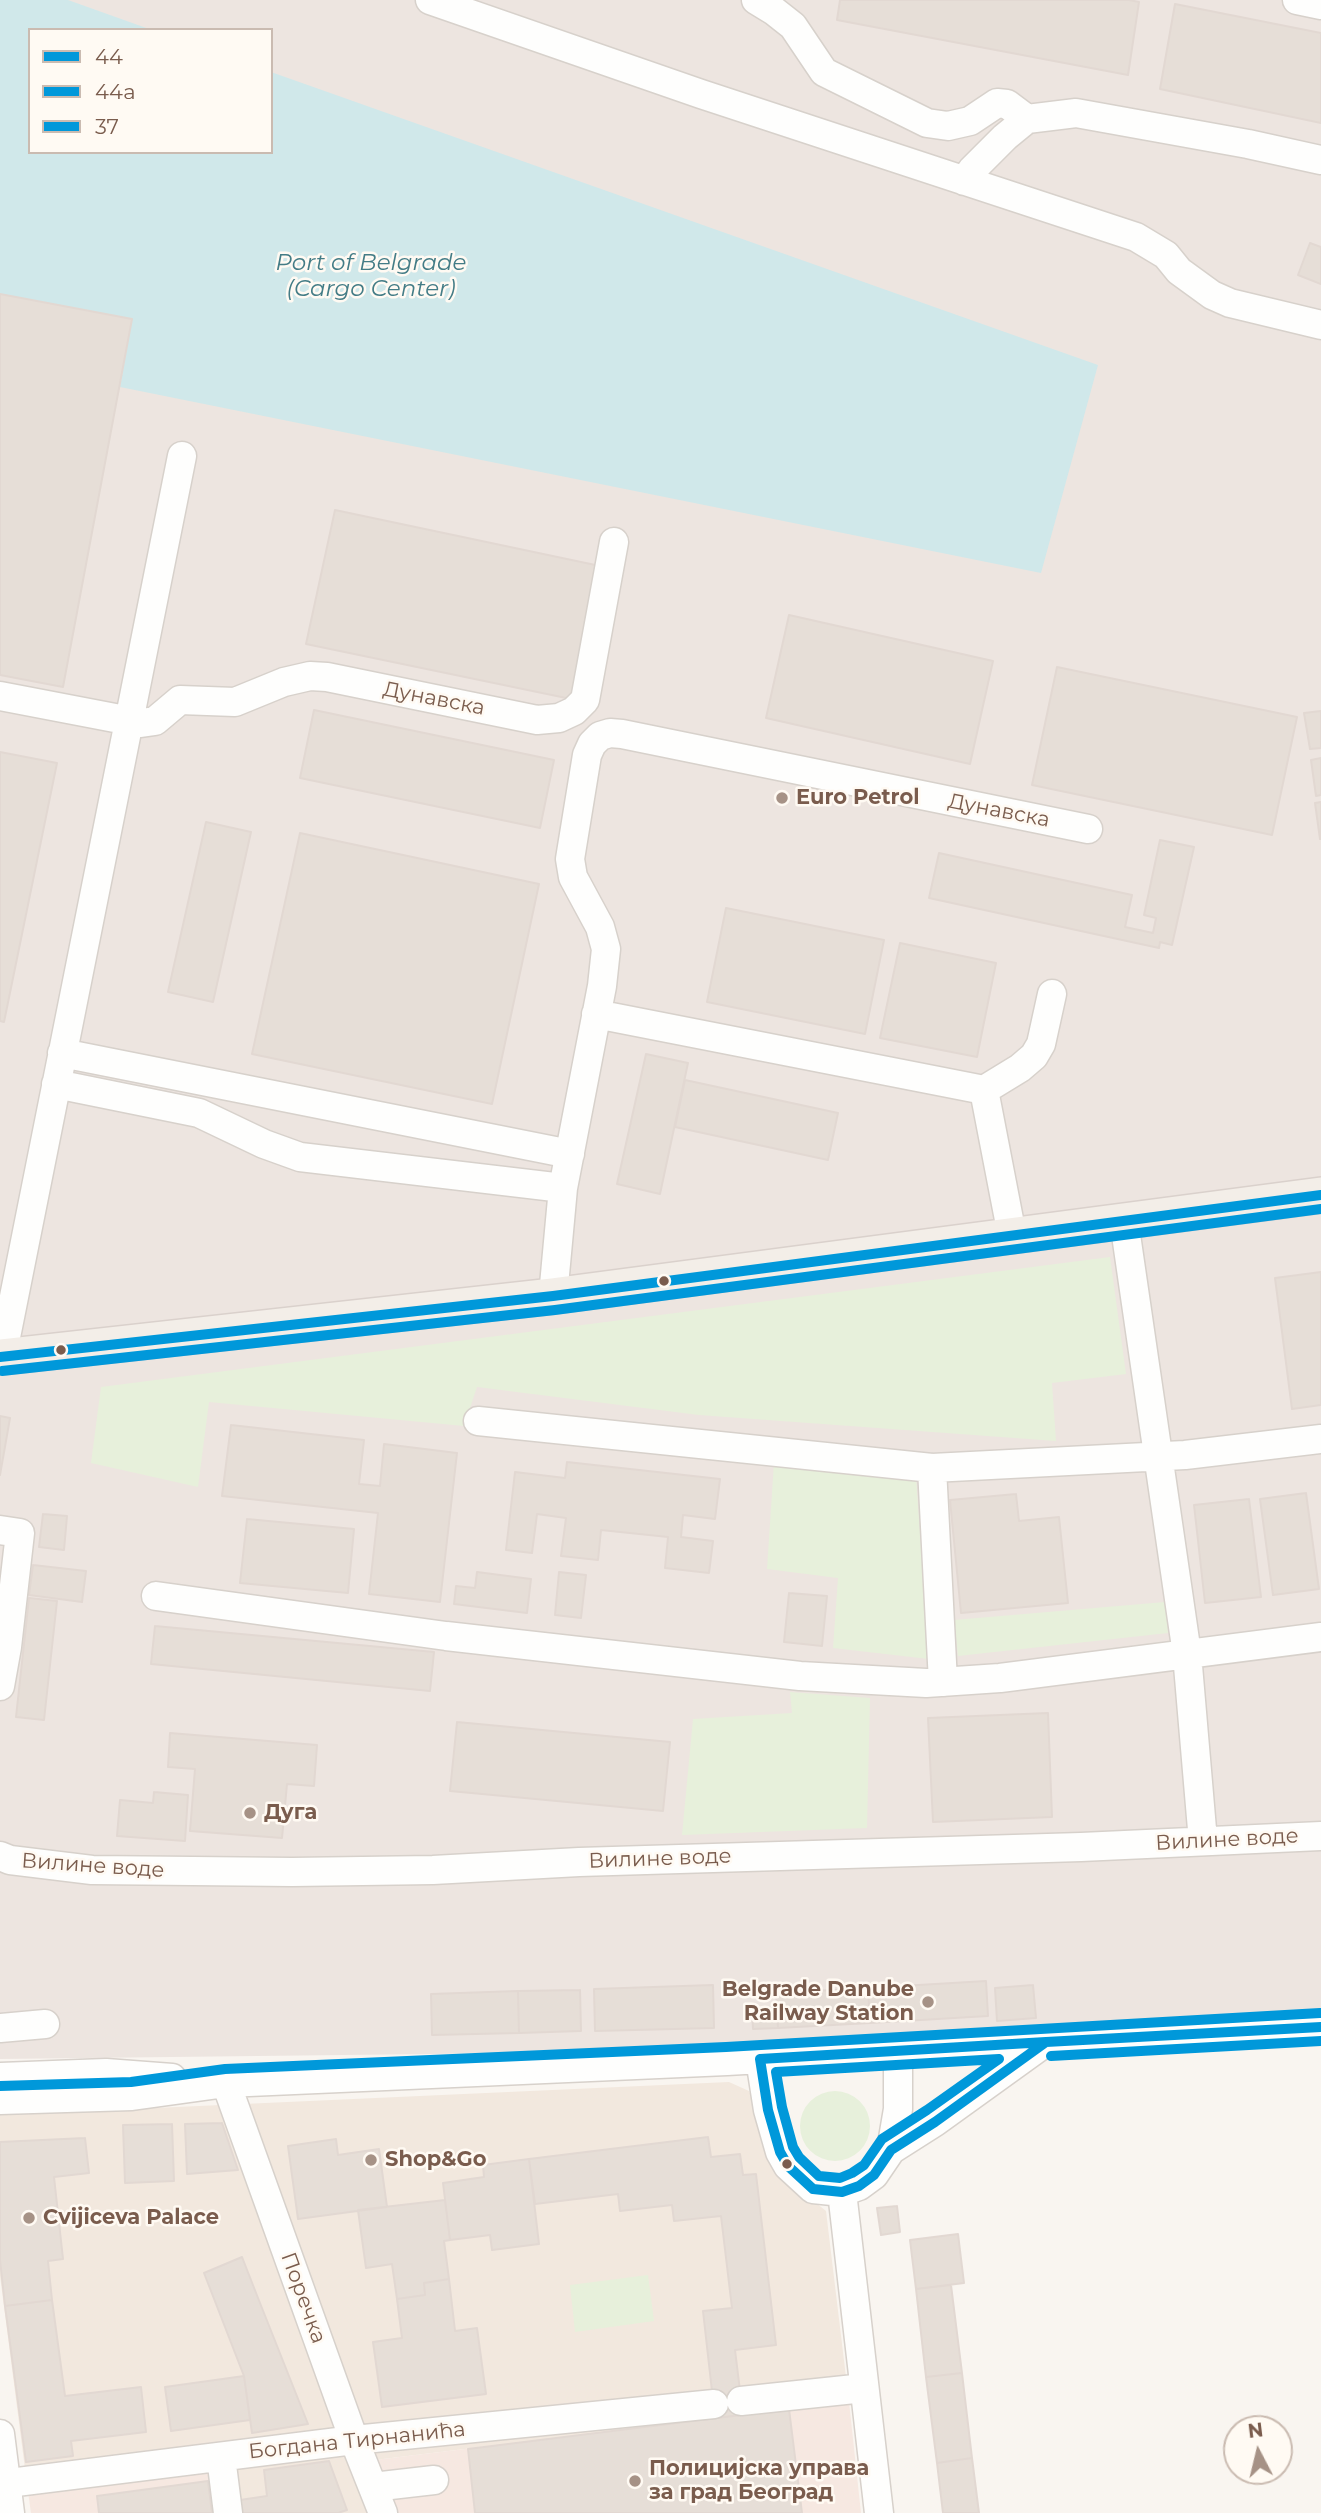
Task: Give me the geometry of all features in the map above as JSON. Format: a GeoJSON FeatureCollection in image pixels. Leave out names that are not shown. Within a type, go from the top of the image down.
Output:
{"type":"FeatureCollection","features":[{"type":"Feature","properties":{"kind":"main road"},"geometry":{"type":"LineString","coordinates":[[1,1357],[553,1296],[1321,1195]]}},
{"type":"Feature","properties":{"kind":"street"},"geometry":{"type":"LineString","coordinates":[[430,0],[701,94],[1136,237],[1166,255],[1195,284],[1230,303],[1321,326]]}},
{"type":"Feature","properties":{"kind":"street"},"geometry":{"type":"LineString","coordinates":[[756,0],[774,10],[793,26],[824,72],[927,123],[948,126],[970,121],[997,103],[1007,104],[1027,119]]}},
{"type":"Feature","properties":{"kind":"street"},"geometry":{"type":"LineString","coordinates":[[1297,0],[1321,5]]}},
{"type":"Feature","properties":{"kind":"street"},"geometry":{"type":"LineString","coordinates":[[964,181],[1005,137],[1027,119],[1076,113],[1321,160]]}},
{"type":"Feature","properties":{"kind":"street"},"geometry":{"type":"LineString","coordinates":[[1,1357],[182,456]]}},
{"type":"Feature","properties":{"kind":"street","name":"Дунавска"},"geometry":{"type":"LineString","coordinates":[[128,722],[155,721],[180,700],[235,702],[284,682],[310,676],[327,677],[537,720],[559,718],[574,711],[585,700],[614,542]]}},
{"type":"Feature","properties":{"kind":"street"},"geometry":{"type":"LineString","coordinates":[[0,696],[128,722]]}},
{"type":"Feature","properties":{"kind":"street","name":"Дунавска"},"geometry":{"type":"LineString","coordinates":[[596,1014],[606,949],[600,927],[573,877],[570,859],[587,755],[600,736],[622,734],[1088,828]]}},
{"type":"Feature","properties":{"kind":"street"},"geometry":{"type":"LineString","coordinates":[[553,1296],[563,1188],[596,1014],[984,1090],[1034,1056],[1041,1044],[1052,994]]}},
{"type":"Feature","properties":{"kind":"street"},"geometry":{"type":"LineString","coordinates":[[62,1054],[570,1154]]}},
{"type":"Feature","properties":{"kind":"street"},"geometry":{"type":"LineString","coordinates":[[56,1084],[199,1113],[264,1144],[300,1157],[563,1188]]}},
{"type":"Feature","properties":{"kind":"street"},"geometry":{"type":"LineString","coordinates":[[984,1090],[1012,1235]]}},
{"type":"Feature","properties":{"kind":"street"},"geometry":{"type":"LineString","coordinates":[[1124,1221],[1187,1654],[1203,1841]]}},
{"type":"Feature","properties":{"kind":"street"},"geometry":{"type":"LineString","coordinates":[[478,1421],[932,1468],[1158,1456],[1321,1439]]}},
{"type":"Feature","properties":{"kind":"street"},"geometry":{"type":"LineString","coordinates":[[932,1468],[943,1682]]}},
{"type":"Feature","properties":{"kind":"street"},"geometry":{"type":"LineString","coordinates":[[0,1686],[7,1647],[14,1528]]}},
{"type":"Feature","properties":{"kind":"street"},"geometry":{"type":"LineString","coordinates":[[156,1596],[446,1636],[786,1675],[926,1684],[1000,1678],[1321,1637]]}},
{"type":"Feature","properties":{"kind":"street","name":"Вилине воде"},"geometry":{"type":"LineString","coordinates":[[0,1856],[10,1860],[92,1870],[433,1870],[579,1862],[1081,1847],[1321,1836]]}},
{"type":"Feature","properties":{"kind":"street"},"geometry":{"type":"LineString","coordinates":[[0,2028],[45,2024]]}},
{"type":"Feature","properties":{"kind":"street"},"geometry":{"type":"LineString","coordinates":[[0,2100],[132,2096],[226,2083],[760,2059],[1321,2027]]}},
{"type":"Feature","properties":{"kind":"street"},"geometry":{"type":"LineString","coordinates":[[760,2059],[768,2110],[780,2152],[788,2166],[813,2189],[842,2192],[859,2186],[874,2175],[891,2150],[935,2122],[1046,2042]]}},
{"type":"Feature","properties":{"kind":"street"},"geometry":{"type":"LineString","coordinates":[[891,2150],[898,2109],[898,2051]]}},
{"type":"Feature","properties":{"kind":"street"},"geometry":{"type":"LineString","coordinates":[[0,2077],[106,2073],[226,2083]]}},
{"type":"Feature","properties":{"kind":"street","name":"Поречка"},"geometry":{"type":"LineString","coordinates":[[226,2083],[362,2440],[373,2487],[383,2513]]}},
{"type":"Feature","properties":{"kind":"street"},"geometry":{"type":"LineString","coordinates":[[842,2192],[879,2513]]}},
{"type":"Feature","properties":{"kind":"street"},"geometry":{"type":"LineString","coordinates":[[741,2401],[864,2388]]}},
{"type":"Feature","properties":{"kind":"street","name":"Богдана Тирнанића"},"geometry":{"type":"LineString","coordinates":[[3,2484],[362,2440],[714,2404]]}},
{"type":"Feature","properties":{"kind":"street"},"geometry":{"type":"LineString","coordinates":[[0,2434],[3,2484],[10,2513]]}},
{"type":"Feature","properties":{"kind":"street"},"geometry":{"type":"LineString","coordinates":[[221,2457],[229,2513]]}},
{"type":"Feature","properties":{"kind":"street"},"geometry":{"type":"LineString","coordinates":[[373,2487],[434,2480]]}},
{"type":"Feature","properties":{"kind":"shaded area"},"geometry":{"type":"Polygon","coordinates":[[[0,0],[1321,0],[1321,2016],[773,2050],[0,2059],[0,0]]]}},
{"type":"Feature","properties":{"kind":"shaded area"},"geometry":{"type":"Polygon","coordinates":[[[729,2082],[749,2091],[778,2162],[800,2190],[826,2211],[849,2402],[375,2460],[394,2513],[221,2513],[28,2492],[0,2276],[0,2115],[729,2082]]]}},
{"type":"Feature","properties":{"kind":"shaded area","name":"Полицијска управа за град Београд"},"geometry":{"type":"Polygon","coordinates":[[[849,2402],[861,2513],[394,2513],[375,2460],[849,2402]]]}},
{"type":"Feature","properties":{"kind":"shaded area"},"geometry":{"type":"Polygon","coordinates":[[[216,2470],[221,2513],[31,2513],[28,2492],[216,2470]]]}},
{"type":"Feature","properties":{"kind":"green space"},"geometry":{"type":"Polygon","coordinates":[[[1110,1257],[1126,1374],[1052,1383],[1056,1441],[699,1415],[477,1387],[464,1426],[209,1402],[198,1487],[91,1463],[101,1387],[1110,1257]]]}},
{"type":"Feature","properties":{"kind":"green space"},"geometry":{"type":"Polygon","coordinates":[[[774,1462],[916,1477],[929,1659],[833,1648],[838,1578],[767,1569],[774,1462]]]}},
{"type":"Feature","properties":{"kind":"green space"},"geometry":{"type":"Polygon","coordinates":[[[1165,1602],[1168,1633],[958,1656],[954,1620],[1165,1602]]]}},
{"type":"Feature","properties":{"kind":"green space"},"geometry":{"type":"Polygon","coordinates":[[[790,1692],[870,1698],[867,1828],[682,1835],[693,1719],[792,1713],[790,1692]]]}},
{"type":"Feature","properties":{"kind":"green space"},"geometry":{"type":"Polygon","coordinates":[[[835,2091],[860,2101],[870,2126],[860,2151],[835,2161],[810,2151],[800,2126],[810,2101],[835,2091]]]}},
{"type":"Feature","properties":{"kind":"green space"},"geometry":{"type":"Polygon","coordinates":[[[648,2275],[654,2321],[575,2332],[570,2285],[648,2275]]]}},
{"type":"Feature","properties":{"kind":"water","name":"Port of Belgrade (Cargo Center)"},"geometry":{"type":"Polygon","coordinates":[[[0,0],[68,0],[146,28],[28,28],[28,154],[273,154],[273,73],[1098,365],[1041,573],[120,387],[132,319],[0,294],[0,0]]]}},
{"type":"Feature","properties":{"kind":"building"},"geometry":{"type":"Polygon","coordinates":[[[840,0],[1139,2],[1128,75],[837,20],[840,0]]]}},
{"type":"Feature","properties":{"kind":"building"},"geometry":{"type":"Polygon","coordinates":[[[1175,4],[1321,33],[1321,123],[1160,89],[1175,4]]]}},
{"type":"Feature","properties":{"kind":"building"},"geometry":{"type":"Polygon","coordinates":[[[1310,243],[1321,247],[1321,284],[1298,275],[1310,243]]]}},
{"type":"Feature","properties":{"kind":"building"},"geometry":{"type":"Polygon","coordinates":[[[0,294],[132,319],[63,687],[0,675],[0,294]]]}},
{"type":"Feature","properties":{"kind":"building"},"geometry":{"type":"Polygon","coordinates":[[[335,510],[600,566],[571,699],[306,644],[335,510]]]}},
{"type":"Feature","properties":{"kind":"building"},"geometry":{"type":"Polygon","coordinates":[[[789,615],[993,661],[970,764],[766,718],[789,615]]]}},
{"type":"Feature","properties":{"kind":"building"},"geometry":{"type":"Polygon","coordinates":[[[1057,667],[1297,717],[1272,835],[1032,785],[1057,667]]]}},
{"type":"Feature","properties":{"kind":"building"},"geometry":{"type":"Polygon","coordinates":[[[314,710],[554,760],[540,828],[300,778],[314,710]]]}},
{"type":"Feature","properties":{"kind":"building"},"geometry":{"type":"Polygon","coordinates":[[[1321,711],[1321,748],[1310,749],[1304,713],[1321,711]]]}},
{"type":"Feature","properties":{"kind":"building"},"geometry":{"type":"Polygon","coordinates":[[[0,752],[57,763],[4,1022],[0,1021],[0,752]]]}},
{"type":"Feature","properties":{"kind":"building"},"geometry":{"type":"Polygon","coordinates":[[[1321,758],[1321,795],[1316,796],[1311,760],[1321,758]]]}},
{"type":"Feature","properties":{"kind":"building"},"geometry":{"type":"Polygon","coordinates":[[[1321,802],[1321,839],[1320,839],[1315,803],[1321,802]]]}},
{"type":"Feature","properties":{"kind":"building"},"geometry":{"type":"Polygon","coordinates":[[[206,822],[251,832],[213,1002],[168,992],[206,822]]]}},
{"type":"Feature","properties":{"kind":"building"},"geometry":{"type":"Polygon","coordinates":[[[300,833],[539,884],[492,1104],[252,1054],[300,833]]]}},
{"type":"Feature","properties":{"kind":"building"},"geometry":{"type":"Polygon","coordinates":[[[1160,840],[1194,847],[1172,945],[1160,942],[1159,948],[929,898],[939,853],[1132,895],[1125,927],[1153,933],[1156,918],[1144,915],[1160,840]]]}},
{"type":"Feature","properties":{"kind":"building"},"geometry":{"type":"Polygon","coordinates":[[[726,908],[884,940],[865,1034],[707,1002],[726,908]]]}},
{"type":"Feature","properties":{"kind":"building"},"geometry":{"type":"Polygon","coordinates":[[[900,943],[996,963],[977,1057],[880,1038],[900,943]]]}},
{"type":"Feature","properties":{"kind":"building"},"geometry":{"type":"Polygon","coordinates":[[[646,1054],[688,1063],[660,1194],[617,1184],[646,1054]]]}},
{"type":"Feature","properties":{"kind":"building"},"geometry":{"type":"Polygon","coordinates":[[[685,1080],[838,1113],[828,1160],[675,1127],[685,1080]]]}},
{"type":"Feature","properties":{"kind":"building"},"geometry":{"type":"Polygon","coordinates":[[[1321,1272],[1321,1405],[1292,1409],[1275,1278],[1321,1272]]]}},
{"type":"Feature","properties":{"kind":"building"},"geometry":{"type":"Polygon","coordinates":[[[0,1416],[10,1418],[0,1475],[0,1416]]]}},
{"type":"Feature","properties":{"kind":"building"},"geometry":{"type":"Polygon","coordinates":[[[231,1425],[364,1440],[359,1484],[380,1486],[384,1444],[457,1453],[440,1602],[369,1594],[378,1513],[222,1496],[231,1425]]]}},
{"type":"Feature","properties":{"kind":"building"},"geometry":{"type":"Polygon","coordinates":[[[567,1462],[720,1479],[715,1519],[683,1515],[681,1537],[713,1541],[709,1573],[665,1568],[668,1537],[601,1530],[598,1560],[561,1556],[566,1518],[537,1514],[532,1553],[506,1550],[515,1472],[565,1478],[567,1462]]]}},
{"type":"Feature","properties":{"kind":"building"},"geometry":{"type":"Polygon","coordinates":[[[1306,1493],[1319,1589],[1273,1595],[1260,1499],[1306,1493]]]}},
{"type":"Feature","properties":{"kind":"building"},"geometry":{"type":"Polygon","coordinates":[[[1016,1494],[1019,1521],[1059,1517],[1068,1603],[961,1613],[950,1500],[1016,1494]]]}},
{"type":"Feature","properties":{"kind":"building"},"geometry":{"type":"Polygon","coordinates":[[[1249,1499],[1261,1597],[1205,1603],[1194,1505],[1249,1499]]]}},
{"type":"Feature","properties":{"kind":"building"},"geometry":{"type":"Polygon","coordinates":[[[43,1514],[67,1516],[64,1550],[39,1547],[43,1514]]]}},
{"type":"Feature","properties":{"kind":"building"},"geometry":{"type":"Polygon","coordinates":[[[247,1519],[354,1529],[348,1593],[240,1583],[247,1519]]]}},
{"type":"Feature","properties":{"kind":"building"},"geometry":{"type":"Polygon","coordinates":[[[33,1565],[86,1571],[82,1602],[29,1595],[33,1565]]]}},
{"type":"Feature","properties":{"kind":"building"},"geometry":{"type":"Polygon","coordinates":[[[477,1572],[531,1579],[527,1613],[454,1604],[456,1586],[475,1588],[477,1572]]]}},
{"type":"Feature","properties":{"kind":"building"},"geometry":{"type":"Polygon","coordinates":[[[559,1572],[586,1575],[581,1618],[555,1615],[559,1572]]]}},
{"type":"Feature","properties":{"kind":"building"},"geometry":{"type":"Polygon","coordinates":[[[789,1593],[827,1596],[822,1646],[784,1642],[789,1593]]]}},
{"type":"Feature","properties":{"kind":"building"},"geometry":{"type":"Polygon","coordinates":[[[29,1598],[57,1601],[44,1720],[16,1717],[29,1598]]]}},
{"type":"Feature","properties":{"kind":"building"},"geometry":{"type":"Polygon","coordinates":[[[155,1626],[434,1652],[430,1691],[151,1664],[155,1626]]]}},
{"type":"Feature","properties":{"kind":"building"},"geometry":{"type":"Polygon","coordinates":[[[1048,1713],[1052,1817],[933,1822],[928,1718],[1048,1713]]]}},
{"type":"Feature","properties":{"kind":"building"},"geometry":{"type":"Polygon","coordinates":[[[457,1722],[670,1742],[663,1811],[450,1791],[457,1722]]]}},
{"type":"Feature","properties":{"kind":"building"},"geometry":{"type":"Polygon","coordinates":[[[170,1733],[317,1745],[314,1786],[287,1784],[282,1838],[190,1831],[195,1769],[168,1767],[170,1733]]]}},
{"type":"Feature","properties":{"kind":"building"},"geometry":{"type":"Polygon","coordinates":[[[154,1792],[188,1795],[185,1841],[117,1836],[120,1800],[153,1803],[154,1792]]]}},
{"type":"Feature","properties":{"kind":"building","name":"Belgrade Danube Railway Station"},"geometry":{"type":"Polygon","coordinates":[[[986,1981],[988,2016],[870,2023],[868,1988],[986,1981]]]}},
{"type":"Feature","properties":{"kind":"building"},"geometry":{"type":"Polygon","coordinates":[[[713,1985],[714,2028],[595,2031],[594,1989],[713,1985]]]}},
{"type":"Feature","properties":{"kind":"building"},"geometry":{"type":"Polygon","coordinates":[[[1033,1985],[1036,2018],[997,2021],[995,1988],[1033,1985]]]}},
{"type":"Feature","properties":{"kind":"building"},"geometry":{"type":"Polygon","coordinates":[[[868,1988],[870,2023],[778,2028],[776,1993],[868,1988]]]}},
{"type":"Feature","properties":{"kind":"building"},"geometry":{"type":"Polygon","coordinates":[[[580,1990],[581,2031],[519,2033],[518,1991],[580,1990]]]}},
{"type":"Feature","properties":{"kind":"building"},"geometry":{"type":"Polygon","coordinates":[[[518,1991],[519,2033],[432,2035],[431,1994],[518,1991]]]}},
{"type":"Feature","properties":{"kind":"building"},"geometry":{"type":"Polygon","coordinates":[[[777,2010],[778,2028],[753,2029],[752,2011],[777,2010]]]}},
{"type":"Feature","properties":{"kind":"building"},"geometry":{"type":"Polygon","coordinates":[[[222,2123],[238,2170],[187,2174],[185,2124],[222,2123]]]}},
{"type":"Feature","properties":{"kind":"building"},"geometry":{"type":"Polygon","coordinates":[[[172,2124],[174,2181],[125,2183],[123,2125],[172,2124]]]}},
{"type":"Feature","properties":{"kind":"building"},"geometry":{"type":"Polygon","coordinates":[[[708,2137],[711,2157],[740,2154],[743,2175],[756,2174],[776,2345],[735,2350],[743,2415],[715,2418],[703,2311],[732,2308],[721,2216],[674,2221],[672,2205],[620,2211],[618,2194],[535,2204],[529,2159],[708,2137]]]}},
{"type":"Feature","properties":{"kind":"building","name":"Cvijiceva Palace"},"geometry":{"type":"Polygon","coordinates":[[[85,2138],[89,2173],[54,2177],[63,2259],[48,2261],[52,2300],[5,2306],[0,2260],[0,2142],[85,2138]]]}},
{"type":"Feature","properties":{"kind":"building"},"geometry":{"type":"Polygon","coordinates":[[[336,2139],[338,2155],[379,2149],[387,2207],[298,2219],[288,2146],[336,2139]]]}},
{"type":"Feature","properties":{"kind":"building"},"geometry":{"type":"Polygon","coordinates":[[[529,2159],[539,2244],[492,2250],[490,2235],[450,2240],[443,2183],[484,2177],[483,2165],[529,2159]]]}},
{"type":"Feature","properties":{"kind":"building"},"geometry":{"type":"Polygon","coordinates":[[[445,2200],[450,2240],[444,2241],[449,2279],[424,2283],[425,2295],[397,2299],[392,2264],[366,2268],[358,2210],[445,2200]]]}},
{"type":"Feature","properties":{"kind":"building"},"geometry":{"type":"Polygon","coordinates":[[[897,2206],[900,2232],[881,2235],[877,2208],[897,2206]]]}},
{"type":"Feature","properties":{"kind":"building"},"geometry":{"type":"Polygon","coordinates":[[[958,2234],[964,2283],[916,2289],[910,2240],[958,2234]]]}},
{"type":"Feature","properties":{"kind":"building"},"geometry":{"type":"Polygon","coordinates":[[[242,2257],[308,2424],[252,2433],[244,2376],[204,2273],[242,2257]]]}},
{"type":"Feature","properties":{"kind":"building"},"geometry":{"type":"Polygon","coordinates":[[[449,2279],[455,2331],[477,2328],[486,2394],[382,2407],[373,2342],[402,2338],[397,2299],[425,2295],[424,2283],[449,2279]]]}},
{"type":"Feature","properties":{"kind":"building"},"geometry":{"type":"Polygon","coordinates":[[[951,2285],[962,2373],[926,2377],[916,2289],[951,2285]]]}},
{"type":"Feature","properties":{"kind":"building"},"geometry":{"type":"Polygon","coordinates":[[[52,2300],[65,2396],[141,2387],[146,2432],[71,2441],[73,2456],[26,2462],[5,2306],[52,2300]]]}},
{"type":"Feature","properties":{"kind":"building"},"geometry":{"type":"Polygon","coordinates":[[[962,2373],[972,2458],[937,2463],[926,2377],[962,2373]]]}},
{"type":"Feature","properties":{"kind":"building"},"geometry":{"type":"Polygon","coordinates":[[[244,2376],[250,2420],[171,2431],[165,2387],[244,2376]]]}},
{"type":"Feature","properties":{"kind":"building","name":"Полицијска управа за град Београд"},"geometry":{"type":"Polygon","coordinates":[[[789,2409],[802,2513],[475,2513],[468,2449],[789,2409]]]}},
{"type":"Feature","properties":{"kind":"building"},"geometry":{"type":"Polygon","coordinates":[[[972,2458],[979,2513],[943,2513],[937,2463],[972,2458]]]}},
{"type":"Feature","properties":{"kind":"building"},"geometry":{"type":"Polygon","coordinates":[[[329,2461],[347,2510],[338,2513],[242,2513],[240,2500],[267,2496],[264,2470],[329,2461]]]}},
{"type":"Feature","properties":{"kind":"building"},"geometry":{"type":"Polygon","coordinates":[[[208,2481],[212,2513],[99,2513],[97,2496],[208,2481]]]}},
{"type":"Feature","properties":{"kind":"transit line","name":"44"},"geometry":{"type":"LineString","coordinates":[[0,1357],[553,1296],[1321,1195]]}},
{"type":"Feature","properties":{"kind":"transit line","name":"44a"},"geometry":{"type":"LineString","coordinates":[[2,1371],[555,1310],[1321,1209]]}},
{"type":"Feature","properties":{"kind":"transit line","name":"37"},"geometry":{"type":"LineString","coordinates":[[0,2086],[131,2082],[225,2069],[726,2047],[1320,2013]]}},
{"type":"Feature","properties":{"kind":"transit line","name":"44"},"geometry":{"type":"LineString","coordinates":[[1046,2042],[1321,2027]]}},
{"type":"Feature","properties":{"kind":"transit line","name":"44a"},"geometry":{"type":"LineString","coordinates":[[1051,2056],[1321,2041]]}},
{"type":"Feature","properties":{"kind":"transit line","name":"44"},"geometry":{"type":"LineString","coordinates":[[1046,2042],[935,2122],[891,2150],[874,2175],[859,2186],[842,2192],[813,2189],[788,2166],[780,2152],[768,2110],[760,2059],[1046,2042]]}},
{"type":"Feature","properties":{"kind":"transit line","name":"44a"},"geometry":{"type":"LineString","coordinates":[[999,2059],[882,2139],[864,2165],[852,2173],[840,2178],[819,2176],[799,2157],[793,2147],[776,2072],[999,2059]]}},
{"type":"Feature","properties":{"kind":"place","name":"Euro Petrol"},"geometry":{"type":"Point","coordinates":[782,798]}},
{"type":"Feature","properties":{"kind":"place","name":"Дуга"},"geometry":{"type":"Point","coordinates":[250,1813]}},
{"type":"Feature","properties":{"kind":"place","name":"Belgrade Danube Railway Station"},"geometry":{"type":"Point","coordinates":[928,2002]}},
{"type":"Feature","properties":{"kind":"place","name":"Shop&Go"},"geometry":{"type":"Point","coordinates":[371,2160]}},
{"type":"Feature","properties":{"kind":"place","name":"Cvijiceva Palace"},"geometry":{"type":"Point","coordinates":[29,2218]}},
{"type":"Feature","properties":{"kind":"place","name":"Полицијска управа за град Београд"},"geometry":{"type":"Point","coordinates":[635,2481]}}]}
